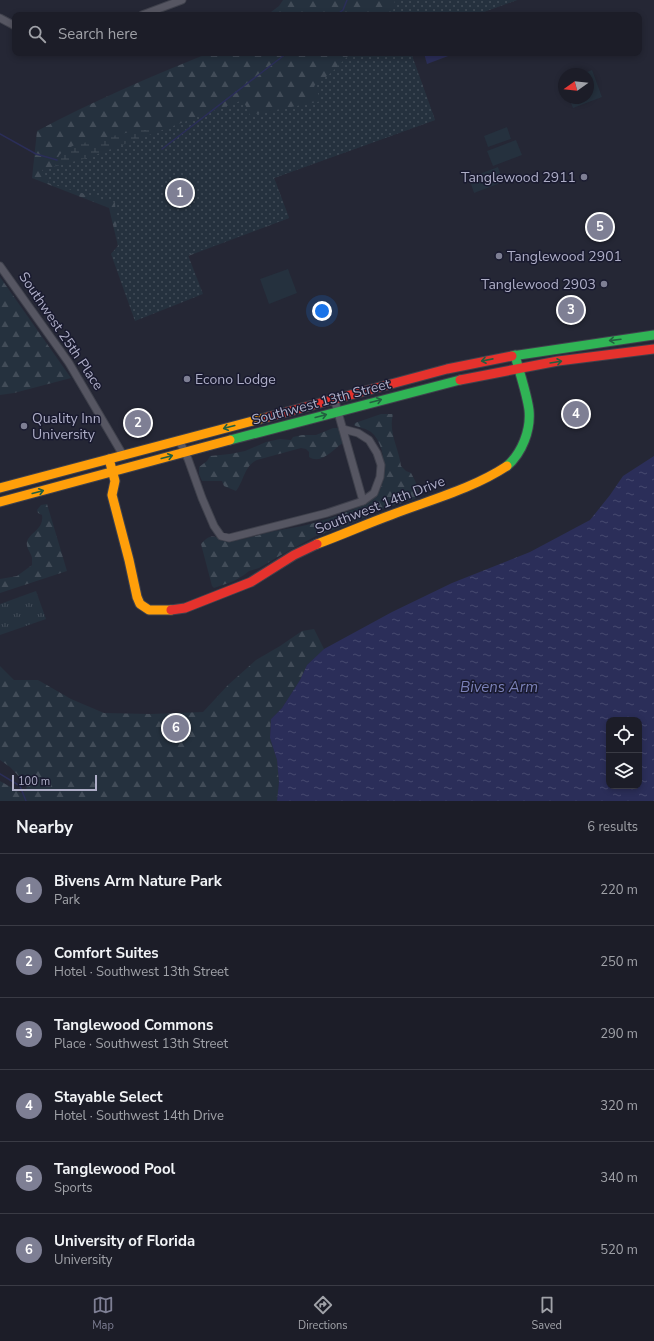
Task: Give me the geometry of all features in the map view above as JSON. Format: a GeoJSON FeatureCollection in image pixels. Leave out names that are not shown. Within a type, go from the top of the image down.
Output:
{"type":"FeatureCollection","features":[{"type":"Feature","properties":{"kind":"main road","name":"Southwest 13th Street"},"geometry":{"type":"LineString","coordinates":[[0,488],[447,369],[515,355],[654,335]]}},
{"type":"Feature","properties":{"kind":"main road","name":"Southwest 13th Street"},"geometry":{"type":"LineString","coordinates":[[0,502],[443,384],[518,368],[591,356],[654,349]]}},
{"type":"Feature","properties":{"kind":"main road","name":"Southwest 14th Drive"},"geometry":{"type":"LineString","coordinates":[[112,472],[115,481],[112,495],[140,604],[149,610],[174,610],[185,608],[251,582],[294,555],[316,544],[467,487],[490,477],[508,465],[518,454],[529,424],[529,409],[515,355]]}},
{"type":"Feature","properties":{"kind":"main road"},"geometry":{"type":"LineString","coordinates":[[109,459],[112,472]]}},
{"type":"Feature","properties":{"kind":"street"},"geometry":{"type":"LineString","coordinates":[[150,12],[182,0]]}},
{"type":"Feature","properties":{"kind":"street"},"geometry":{"type":"LineString","coordinates":[[0,18],[12,24]]}},
{"type":"Feature","properties":{"kind":"street","name":"Southwest 25th Place"},"geometry":{"type":"LineString","coordinates":[[0,266],[69,363],[123,455]]}},
{"type":"Feature","properties":{"kind":"street"},"geometry":{"type":"LineString","coordinates":[[334,398],[363,501]]}},
{"type":"Feature","properties":{"kind":"street"},"geometry":{"type":"LineString","coordinates":[[179,440],[214,526],[221,536],[225,538],[235,538],[327,513],[363,501],[374,493],[380,477],[381,465],[377,453],[369,440],[358,433],[343,429]]}},
{"type":"Feature","properties":{"kind":"green space"},"geometry":{"type":"Polygon","coordinates":[[[283,0],[517,0],[483,12],[271,12],[279,6],[283,0]]]}},
{"type":"Feature","properties":{"kind":"green space"},"geometry":{"type":"Polygon","coordinates":[[[395,0],[517,0],[483,12],[392,12],[395,0]]]}},
{"type":"Feature","properties":{"kind":"green space"},"geometry":{"type":"Polygon","coordinates":[[[202,56],[412,56],[435,120],[274,178],[289,218],[188,256],[111,254],[118,246],[109,208],[32,178],[37,131],[165,71],[202,56]]]}},
{"type":"Feature","properties":{"kind":"green space"},"geometry":{"type":"Polygon","coordinates":[[[348,56],[412,56],[435,120],[274,178],[289,218],[188,255],[203,294],[135,321],[111,254],[118,246],[115,203],[48,183],[49,181],[42,170],[87,158],[243,100],[250,115],[322,101],[314,86],[332,72],[348,56]]]}},
{"type":"Feature","properties":{"kind":"green space"},"geometry":{"type":"Polygon","coordinates":[[[594,75],[602,97],[594,100],[594,75]]]}},
{"type":"Feature","properties":{"kind":"green space"},"geometry":{"type":"Polygon","coordinates":[[[571,104],[584,104],[573,108],[571,104]]]}},
{"type":"Feature","properties":{"kind":"green space"},"geometry":{"type":"Polygon","coordinates":[[[507,127],[511,139],[488,147],[484,136],[507,127]]]}},
{"type":"Feature","properties":{"kind":"green space"},"geometry":{"type":"Polygon","coordinates":[[[138,130],[150,130],[158,141],[55,169],[60,154],[70,147],[138,130]]]}},
{"type":"Feature","properties":{"kind":"green space"},"geometry":{"type":"Polygon","coordinates":[[[516,140],[522,155],[493,166],[487,151],[516,140]]]}},
{"type":"Feature","properties":{"kind":"green space"},"geometry":{"type":"Polygon","coordinates":[[[498,167],[503,182],[474,193],[469,178],[498,167]]]}},
{"type":"Feature","properties":{"kind":"green space"},"geometry":{"type":"Polygon","coordinates":[[[288,269],[297,293],[269,304],[260,279],[288,269]]]}},
{"type":"Feature","properties":{"kind":"green space"},"geometry":{"type":"Polygon","coordinates":[[[0,277],[71,378],[14,393],[0,395],[0,277]]]}},
{"type":"Feature","properties":{"kind":"green space"},"geometry":{"type":"Polygon","coordinates":[[[381,414],[393,414],[393,434],[401,466],[406,471],[411,473],[418,489],[415,499],[382,509],[351,524],[316,536],[259,568],[249,571],[234,581],[214,588],[212,586],[201,544],[206,539],[210,537],[217,537],[228,541],[233,541],[299,527],[352,510],[370,501],[377,495],[384,477],[382,452],[378,441],[371,432],[354,425],[355,423],[381,414]]]}},
{"type":"Feature","properties":{"kind":"green space"},"geometry":{"type":"Polygon","coordinates":[[[333,428],[339,428],[343,443],[323,458],[314,459],[309,457],[309,452],[306,449],[301,448],[257,460],[249,466],[236,491],[224,486],[222,481],[202,481],[199,474],[199,467],[207,461],[210,456],[245,451],[266,442],[280,439],[291,440],[293,437],[302,435],[316,435],[333,428]]]}},
{"type":"Feature","properties":{"kind":"green space"},"geometry":{"type":"Polygon","coordinates":[[[47,504],[67,571],[0,593],[0,579],[17,576],[32,565],[32,558],[27,547],[27,542],[41,523],[42,515],[38,513],[37,510],[41,505],[47,504]]]}},
{"type":"Feature","properties":{"kind":"green space"},"geometry":{"type":"Polygon","coordinates":[[[36,591],[46,619],[0,635],[0,604],[36,591]]]}},
{"type":"Feature","properties":{"kind":"green space"},"geometry":{"type":"Polygon","coordinates":[[[314,629],[324,649],[307,665],[300,680],[282,708],[271,719],[270,738],[277,760],[279,782],[277,801],[0,801],[0,781],[21,793],[26,790],[27,785],[10,767],[0,760],[0,666],[14,680],[38,680],[71,699],[104,713],[151,714],[203,712],[228,685],[256,660],[302,631],[314,629]]]}},
{"type":"Feature","properties":{"kind":"water"},"geometry":{"type":"Polygon","coordinates":[[[425,56],[448,56],[427,64],[425,56]]]}},
{"type":"Feature","properties":{"kind":"water","name":"Bivens Arm"},"geometry":{"type":"Polygon","coordinates":[[[654,456],[654,801],[277,801],[279,782],[277,760],[270,738],[271,719],[282,708],[300,680],[307,665],[324,649],[392,612],[452,583],[530,552],[590,520],[623,476],[654,456]]]}},
{"type":"Feature","properties":{"kind":"waterway"},"geometry":{"type":"LineString","coordinates":[[340,12],[343,10],[347,0]]}},
{"type":"Feature","properties":{"kind":"waterway"},"geometry":{"type":"LineString","coordinates":[[162,149],[283,56]]}},
{"type":"Feature","properties":{"kind":"waterway"},"geometry":{"type":"LineString","coordinates":[[0,134],[36,154],[57,160]]}},
{"type":"Feature","properties":{"kind":"waterway"},"geometry":{"type":"LineString","coordinates":[[0,774],[20,786],[26,801]]}},
{"type":"Feature","properties":{"kind":"traffic: fast"},"geometry":{"type":"LineString","coordinates":[[512,356],[654,335]]}},
{"type":"Feature","properties":{"kind":"traffic: fast"},"geometry":{"type":"LineString","coordinates":[[507,466],[521,448],[529,425],[527,397],[515,355]]}},
{"type":"Feature","properties":{"kind":"traffic: fast"},"geometry":{"type":"LineString","coordinates":[[230,440],[460,380]]}},
{"type":"Feature","properties":{"kind":"traffic: slow"},"geometry":{"type":"LineString","coordinates":[[0,488],[268,417]]}},
{"type":"Feature","properties":{"kind":"traffic: slow"},"geometry":{"type":"LineString","coordinates":[[0,502],[230,440]]}},
{"type":"Feature","properties":{"kind":"traffic: slow"},"geometry":{"type":"LineString","coordinates":[[109,459],[115,481],[112,495],[137,597],[140,604],[149,610],[171,610]]}},
{"type":"Feature","properties":{"kind":"traffic: slow"},"geometry":{"type":"LineString","coordinates":[[317,544],[382,518],[465,488],[507,466]]}},
{"type":"Feature","properties":{"kind":"traffic: jam"},"geometry":{"type":"LineString","coordinates":[[460,380],[558,361],[654,349]]}},
{"type":"Feature","properties":{"kind":"traffic: jam"},"geometry":{"type":"LineString","coordinates":[[268,417],[447,369],[512,356]]}},
{"type":"Feature","properties":{"kind":"traffic: jam"},"geometry":{"type":"LineString","coordinates":[[171,610],[185,608],[251,582],[294,555],[317,544]]}},
{"type":"Feature","properties":{"kind":"place","name":"Tanglewood 2911"},"geometry":{"type":"Point","coordinates":[584,177]}},
{"type":"Feature","properties":{"kind":"place","name":"Bivens Arm Nature Park"},"geometry":{"type":"Point","coordinates":[180,193]}},
{"type":"Feature","properties":{"kind":"place","name":"Tanglewood Pool"},"geometry":{"type":"Point","coordinates":[600,227]}},
{"type":"Feature","properties":{"kind":"place","name":"Tanglewood 2901"},"geometry":{"type":"Point","coordinates":[499,256]}},
{"type":"Feature","properties":{"kind":"place","name":"Tanglewood 2903"},"geometry":{"type":"Point","coordinates":[604,284]}},
{"type":"Feature","properties":{"kind":"place","name":"Tanglewood Commons"},"geometry":{"type":"Point","coordinates":[571,310]}},
{"type":"Feature","properties":{"kind":"place","name":"Econo Lodge"},"geometry":{"type":"Point","coordinates":[187,379]}},
{"type":"Feature","properties":{"kind":"place","name":"Stayable Select"},"geometry":{"type":"Point","coordinates":[576,414]}},
{"type":"Feature","properties":{"kind":"place","name":"Comfort Suites"},"geometry":{"type":"Point","coordinates":[138,423]}},
{"type":"Feature","properties":{"kind":"place","name":"Quality Inn University"},"geometry":{"type":"Point","coordinates":[24,426]}},
{"type":"Feature","properties":{"kind":"place","name":"University of Florida"},"geometry":{"type":"Point","coordinates":[176,728]}}]}
